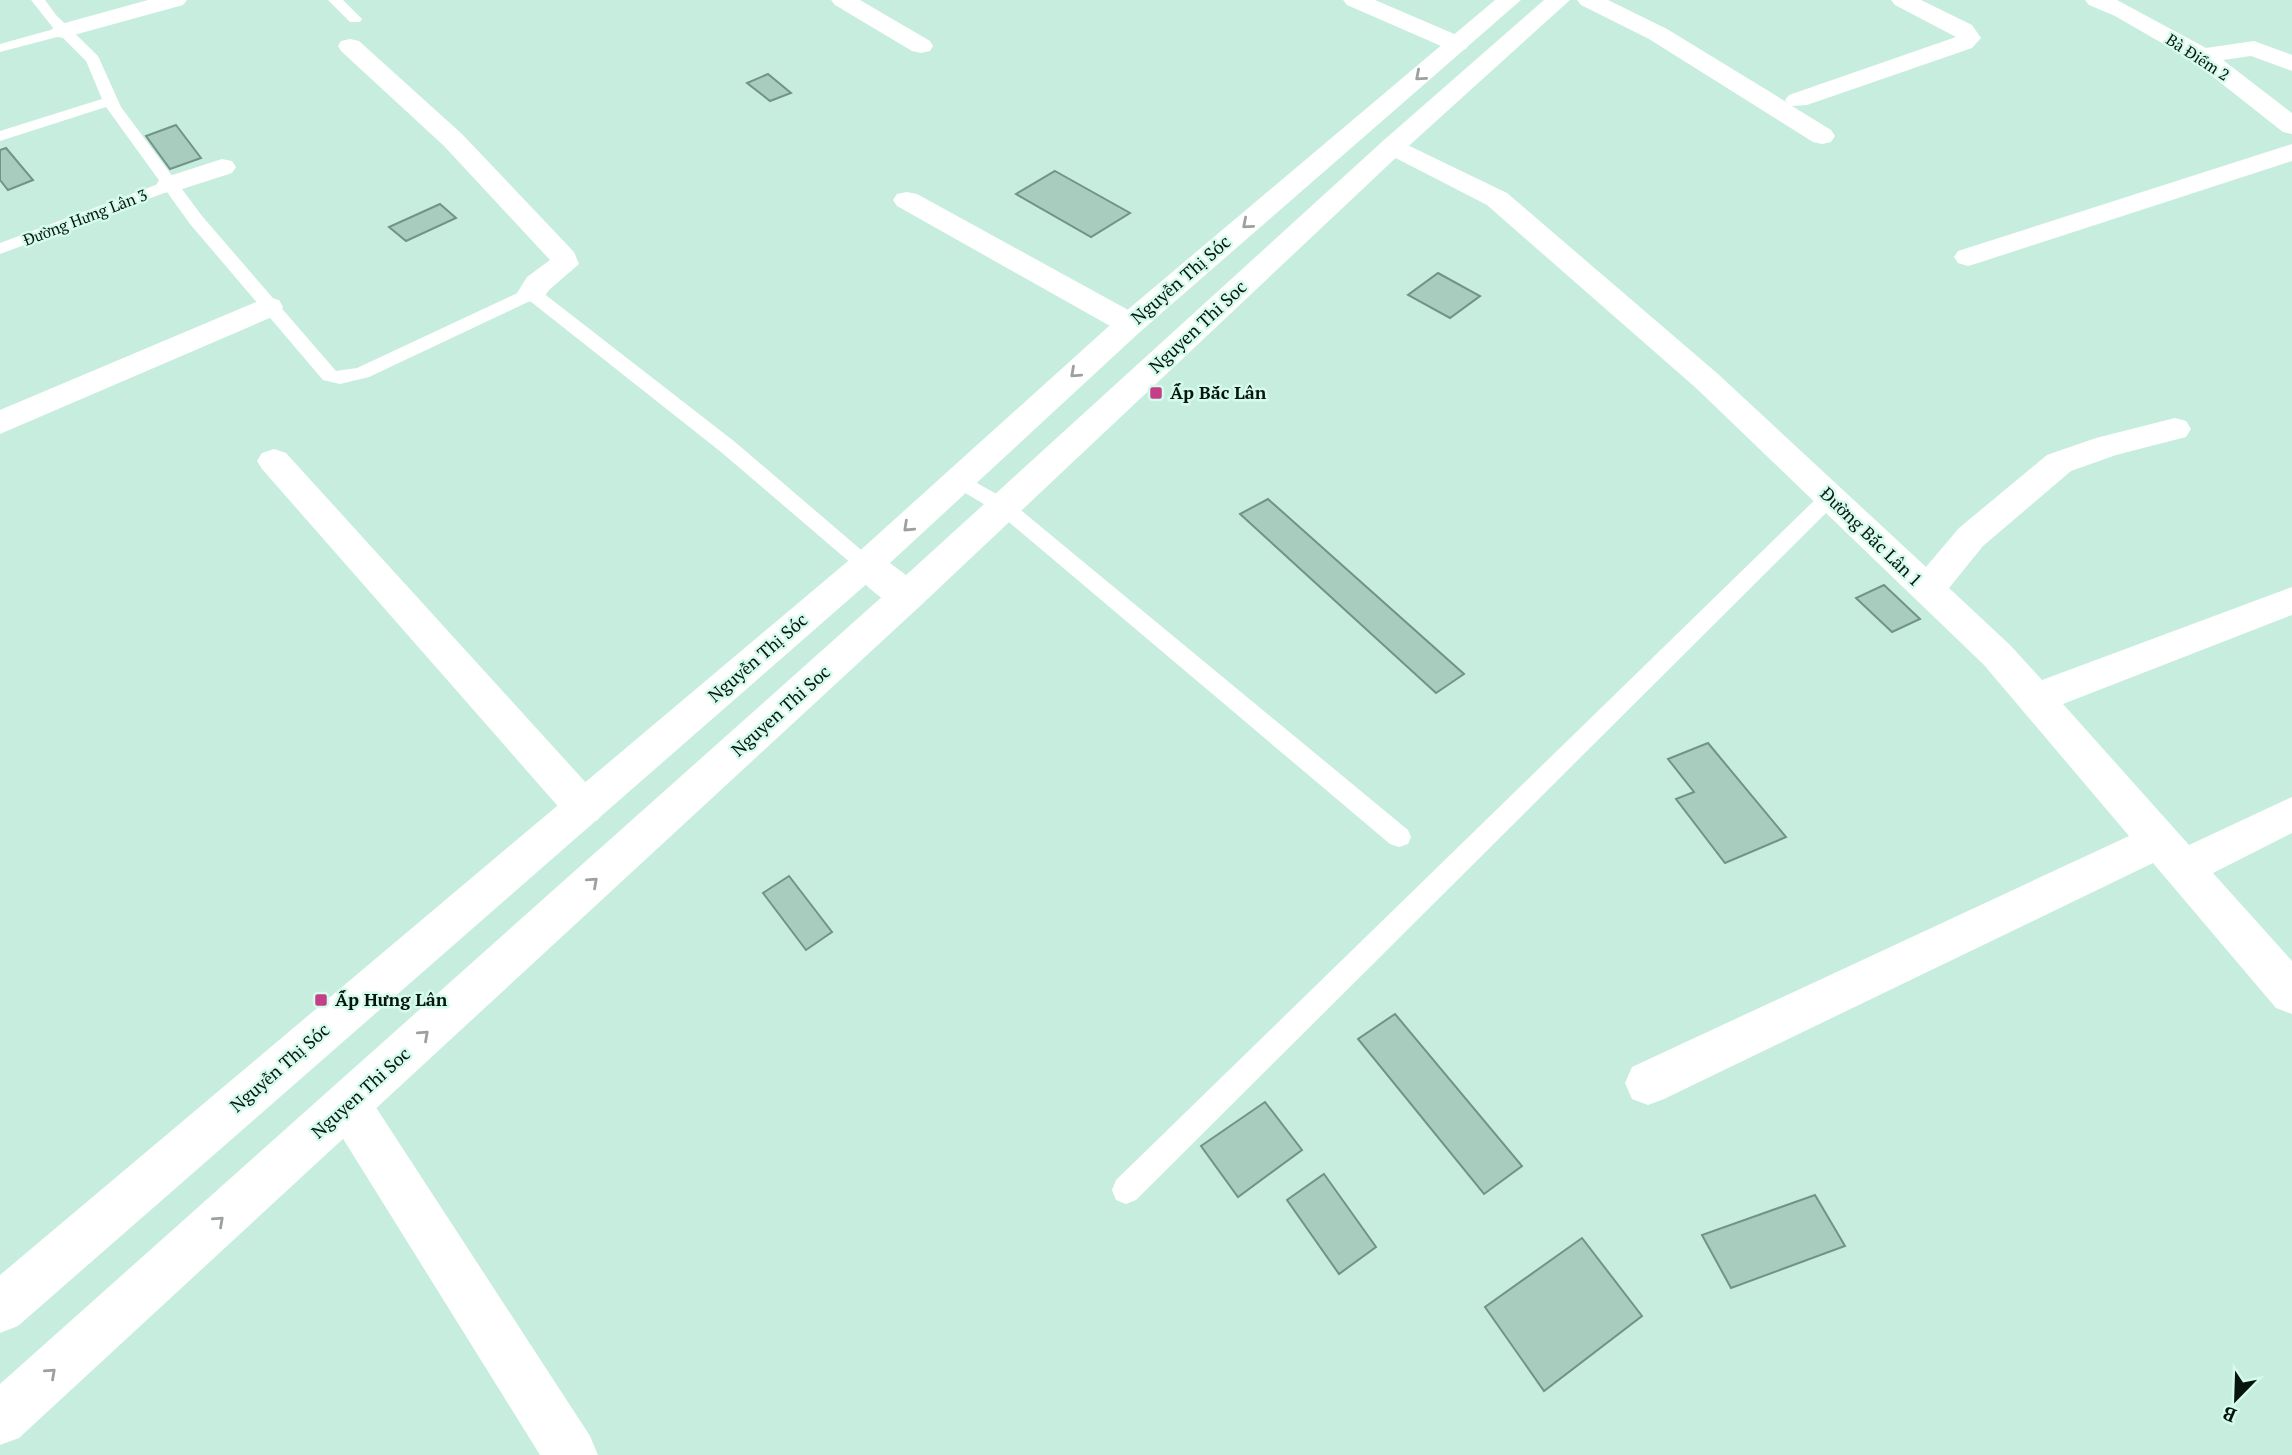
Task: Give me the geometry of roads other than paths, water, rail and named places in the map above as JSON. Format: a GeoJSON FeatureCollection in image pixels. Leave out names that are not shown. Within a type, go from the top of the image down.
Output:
{"type":"FeatureCollection","features":[{"type":"Feature","properties":{"kind":"street"},"geometry":{"type":"LineString","coordinates":[[63,31],[175,0]]}},
{"type":"Feature","properties":{"kind":"street"},"geometry":{"type":"LineString","coordinates":[[843,0],[921,46]]}},
{"type":"Feature","properties":{"kind":"street"},"geometry":{"type":"LineString","coordinates":[[1355,0],[1457,44]]}},
{"type":"Feature","properties":{"kind":"street","name":"Nguyễn Thị Sóc"},"geometry":{"type":"LineString","coordinates":[[0,1308],[866,565],[1130,324],[1509,0]]}},
{"type":"Feature","properties":{"kind":"street","name":"Nguyen Thi Soc"},"geometry":{"type":"LineString","coordinates":[[0,1419],[906,597],[1393,146],[1558,0]]}},
{"type":"Feature","properties":{"kind":"street"},"geometry":{"type":"LineString","coordinates":[[1590,0],[1658,34],[1822,136]]}},
{"type":"Feature","properties":{"kind":"street"},"geometry":{"type":"LineString","coordinates":[[1798,100],[1963,43],[1969,38],[1963,30],[1903,0]]}},
{"type":"Feature","properties":{"kind":"street","name":"Bà Điểm 2"},"geometry":{"type":"LineString","coordinates":[[2097,0],[2123,11],[2202,56],[2292,126]]}},
{"type":"Feature","properties":{"kind":"street"},"geometry":{"type":"LineString","coordinates":[[350,46],[453,140],[564,258],[564,264],[541,280],[532,293]]}},
{"type":"Feature","properties":{"kind":"street"},"geometry":{"type":"LineString","coordinates":[[2202,56],[2254,48],[2292,64]]}},
{"type":"Feature","properties":{"kind":"street","name":"Đường Bắc Lân 1"},"geometry":{"type":"LineString","coordinates":[[1393,146],[1497,199],[1707,381],[1997,655],[2292,993]]}},
{"type":"Feature","properties":{"kind":"street"},"geometry":{"type":"LineString","coordinates":[[1968,257],[2292,152]]}},
{"type":"Feature","properties":{"kind":"street"},"geometry":{"type":"LineString","coordinates":[[170,185],[222,167]]}},
{"type":"Feature","properties":{"kind":"street"},"geometry":{"type":"LineString","coordinates":[[907,200],[1130,324]]}},
{"type":"Feature","properties":{"kind":"street"},"geometry":{"type":"LineString","coordinates":[[0,423],[268,307]]}},
{"type":"Feature","properties":{"kind":"street"},"geometry":{"type":"LineString","coordinates":[[1928,590],[1971,537],[2059,463],[2108,446],[2175,429]]}},
{"type":"Feature","properties":{"kind":"street"},"geometry":{"type":"LineString","coordinates":[[274,461],[584,808]]}},
{"type":"Feature","properties":{"kind":"street"},"geometry":{"type":"LineString","coordinates":[[866,565],[906,597]]}},
{"type":"Feature","properties":{"kind":"street"},"geometry":{"type":"LineString","coordinates":[[2034,699],[2292,601]]}},
{"type":"Feature","properties":{"kind":"street"},"geometry":{"type":"LineString","coordinates":[[1648,1083],[2171,855],[2292,814]]}},
{"type":"Feature","properties":{"kind":"street"},"geometry":{"type":"LineString","coordinates":[[348,1105],[570,1455]]}},
{"type":"Feature","properties":{"kind":"lane"},"geometry":{"type":"LineString","coordinates":[[38,0],[63,31],[93,59],[111,102],[170,185],[268,307],[330,376],[340,378],[362,373],[532,293],[728,447],[866,565]]}},
{"type":"Feature","properties":{"kind":"lane"},"geometry":{"type":"LineString","coordinates":[[335,0],[355,19]]}},
{"type":"Feature","properties":{"kind":"lane"},"geometry":{"type":"LineString","coordinates":[[0,48],[63,31]]}},
{"type":"Feature","properties":{"kind":"lane"},"geometry":{"type":"LineString","coordinates":[[0,136],[111,102]]}},
{"type":"Feature","properties":{"kind":"lane","name":"Đường Hưng Lân 3"},"geometry":{"type":"LineString","coordinates":[[0,249],[170,185]]}},
{"type":"Feature","properties":{"kind":"lane"},"geometry":{"type":"LineString","coordinates":[[959,480],[1004,507],[1399,837]]}},
{"type":"Feature","properties":{"kind":"lane"},"geometry":{"type":"LineString","coordinates":[[1126,1190],[1830,497]]}},
{"type":"Feature","properties":{"kind":"place","name":"Ấp Bắc Lân"},"geometry":{"type":"Point","coordinates":[1156,393]}},
{"type":"Feature","properties":{"kind":"place","name":"Ấp Hưng Lân"},"geometry":{"type":"Point","coordinates":[321,1000]}}]}
